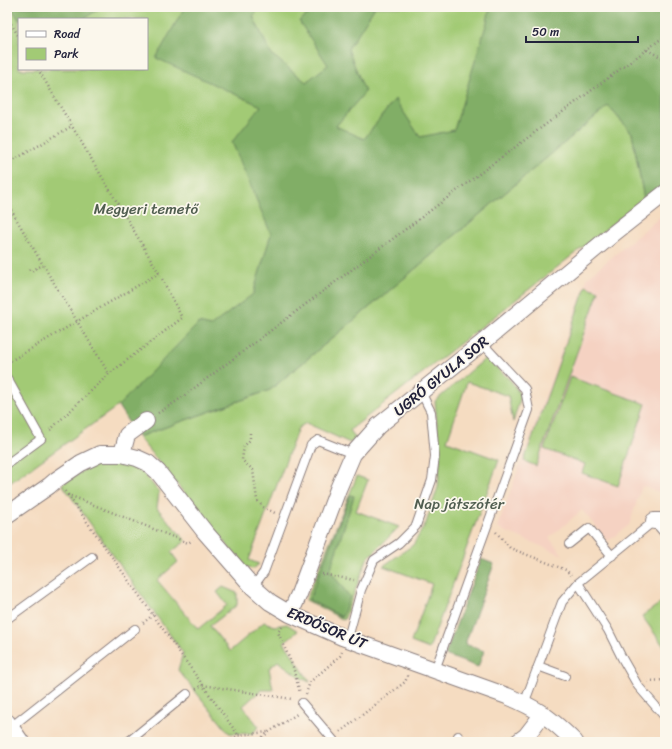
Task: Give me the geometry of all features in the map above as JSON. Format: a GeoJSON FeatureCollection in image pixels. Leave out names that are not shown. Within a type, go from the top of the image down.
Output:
{"type":"FeatureCollection","features":[{"type":"Feature","properties":{"kind":"street","name":"UGRÓ GYULA SOR"},"geometry":{"type":"LineString","coordinates":[[290,614],[353,454],[378,426],[665,193]]}},
{"type":"Feature","properties":{"kind":"street"},"geometry":{"type":"LineString","coordinates":[[122,454],[127,435],[146,421]]}},
{"type":"Feature","properties":{"kind":"street","name":"ERDŐSOR ÚT"},"geometry":{"type":"LineString","coordinates":[[7,515],[81,463],[100,454],[122,454],[137,458],[148,463],[158,472],[205,532],[253,587],[270,602],[290,614],[348,638],[507,696],[543,714],[560,727],[575,742]]}},
{"type":"Feature","properties":{"kind":"street"},"geometry":{"type":"LineString","coordinates":[[518,742],[526,736],[543,714]]}},
{"type":"Feature","properties":{"kind":"street"},"geometry":{"type":"LineString","coordinates":[[9,724],[21,742]]}},
{"type":"Feature","properties":{"kind":"lane"},"geometry":{"type":"LineString","coordinates":[[435,670],[529,410],[525,389],[482,343]]}},
{"type":"Feature","properties":{"kind":"lane"},"geometry":{"type":"LineString","coordinates":[[7,378],[41,439],[7,464]]}},
{"type":"Feature","properties":{"kind":"lane"},"geometry":{"type":"LineString","coordinates":[[348,638],[361,590],[374,560],[399,543],[416,526],[432,480],[436,456],[431,412],[421,392]]}},
{"type":"Feature","properties":{"kind":"lane"},"geometry":{"type":"LineString","coordinates":[[253,587],[264,572],[311,445],[318,440],[353,454]]}},
{"type":"Feature","properties":{"kind":"lane"},"geometry":{"type":"LineString","coordinates":[[524,704],[562,602],[578,583],[660,521],[665,534]]}},
{"type":"Feature","properties":{"kind":"lane"},"geometry":{"type":"LineString","coordinates":[[569,544],[589,528],[612,556]]}},
{"type":"Feature","properties":{"kind":"lane"},"geometry":{"type":"LineString","coordinates":[[7,619],[92,557]]}},
{"type":"Feature","properties":{"kind":"lane"},"geometry":{"type":"LineString","coordinates":[[578,583],[608,630],[638,686],[665,717]]}},
{"type":"Feature","properties":{"kind":"lane"},"geometry":{"type":"LineString","coordinates":[[9,724],[135,629]]}},
{"type":"Feature","properties":{"kind":"lane"},"geometry":{"type":"LineString","coordinates":[[538,666],[565,676]]}},
{"type":"Feature","properties":{"kind":"lane"},"geometry":{"type":"LineString","coordinates":[[128,742],[187,694]]}},
{"type":"Feature","properties":{"kind":"lane"},"geometry":{"type":"LineString","coordinates":[[302,703],[333,740]]}},
{"type":"Feature","properties":{"kind":"path"},"geometry":{"type":"LineString","coordinates":[[664,7],[665,18]]}},
{"type":"Feature","properties":{"kind":"path"},"geometry":{"type":"LineString","coordinates":[[7,17],[18,35]]}},
{"type":"Feature","properties":{"kind":"path"},"geometry":{"type":"LineString","coordinates":[[146,421],[178,401],[484,169],[665,36]]}},
{"type":"Feature","properties":{"kind":"path"},"geometry":{"type":"LineString","coordinates":[[647,50],[665,59]]}},
{"type":"Feature","properties":{"kind":"path"},"geometry":{"type":"LineString","coordinates":[[39,70],[159,273],[182,318],[109,374],[41,439]]}},
{"type":"Feature","properties":{"kind":"path"},"geometry":{"type":"LineString","coordinates":[[7,164],[72,126]]}},
{"type":"Feature","properties":{"kind":"path"},"geometry":{"type":"LineString","coordinates":[[7,203],[109,374]]}},
{"type":"Feature","properties":{"kind":"path"},"geometry":{"type":"LineString","coordinates":[[29,269],[31,271],[43,265]]}},
{"type":"Feature","properties":{"kind":"path"},"geometry":{"type":"LineString","coordinates":[[7,363],[159,273]]}},
{"type":"Feature","properties":{"kind":"path"},"geometry":{"type":"LineString","coordinates":[[250,433],[250,440],[244,446],[242,460],[253,470],[257,500],[263,507],[284,517]]}},
{"type":"Feature","properties":{"kind":"path"},"geometry":{"type":"LineString","coordinates":[[56,480],[243,742]]}},
{"type":"Feature","properties":{"kind":"path"},"geometry":{"type":"LineString","coordinates":[[68,495],[188,543],[205,532]]}},
{"type":"Feature","properties":{"kind":"path"},"geometry":{"type":"LineString","coordinates":[[486,529],[495,532],[510,548],[566,570],[578,583]]}},
{"type":"Feature","properties":{"kind":"path"},"geometry":{"type":"LineString","coordinates":[[308,571],[364,583]]}},
{"type":"Feature","properties":{"kind":"path"},"geometry":{"type":"LineString","coordinates":[[290,614],[278,632],[293,667],[302,703]]}},
{"type":"Feature","properties":{"kind":"path"},"geometry":{"type":"LineString","coordinates":[[256,742],[300,712],[310,682],[340,656],[348,638]]}},
{"type":"Feature","properties":{"kind":"path"},"geometry":{"type":"LineString","coordinates":[[333,740],[405,682],[413,662]]}},
{"type":"Feature","properties":{"kind":"path"},"geometry":{"type":"LineString","coordinates":[[638,686],[646,681],[665,680]]}},
{"type":"Feature","properties":{"kind":"path"},"geometry":{"type":"LineString","coordinates":[[202,685],[292,698],[302,703]]}},
{"type":"Feature","properties":{"kind":"path"},"geometry":{"type":"LineString","coordinates":[[229,742],[238,735],[269,732]]}},
{"type":"Feature","properties":{"kind":"shaded area"},"geometry":{"type":"Polygon","coordinates":[[[665,213],[665,494],[642,486],[629,525],[608,541],[582,510],[549,538],[563,555],[497,528],[588,277],[665,213]]]}},
{"type":"Feature","properties":{"kind":"green space","name":"Megyeri temető"},"geometry":{"type":"Polygon","coordinates":[[[7,7],[515,7],[499,114],[118,406],[7,485],[7,7]]]}},
{"type":"Feature","properties":{"kind":"green space"},"geometry":{"type":"Polygon","coordinates":[[[11,7],[102,7],[85,18],[18,18],[11,7]]]}},
{"type":"Feature","properties":{"kind":"green space"},"geometry":{"type":"Polygon","coordinates":[[[188,7],[262,7],[253,16],[271,54],[306,82],[328,65],[299,21],[318,7],[375,7],[348,49],[365,92],[336,126],[364,139],[395,99],[420,137],[454,130],[487,22],[490,7],[665,7],[665,184],[644,199],[632,133],[608,106],[270,390],[138,437],[118,406],[199,323],[211,326],[253,294],[271,234],[232,142],[261,106],[156,58],[183,10],[188,7]]]}},
{"type":"Feature","properties":{"kind":"green space"},"geometry":{"type":"Polygon","coordinates":[[[608,106],[632,133],[644,199],[350,430],[356,439],[350,443],[306,423],[298,428],[249,560],[259,564],[253,569],[246,568],[138,437],[270,390],[608,106]]]}},
{"type":"Feature","properties":{"kind":"green space"},"geometry":{"type":"Polygon","coordinates":[[[586,286],[599,291],[536,466],[524,461],[586,286]]]}},
{"type":"Feature","properties":{"kind":"green space","name":"Nap játszótér"},"geometry":{"type":"Polygon","coordinates":[[[486,358],[511,381],[521,396],[513,422],[508,396],[467,382],[447,441],[499,460],[429,649],[411,642],[432,584],[383,566],[413,545],[426,523],[438,487],[440,460],[435,401],[486,358]]]}},
{"type":"Feature","properties":{"kind":"green space"},"geometry":{"type":"Polygon","coordinates":[[[570,377],[646,404],[618,486],[582,473],[585,464],[544,449],[570,377]]]}},
{"type":"Feature","properties":{"kind":"green space"},"geometry":{"type":"Polygon","coordinates":[[[95,463],[129,463],[143,473],[159,492],[157,508],[186,541],[171,552],[178,562],[157,580],[198,629],[227,605],[217,592],[223,587],[237,593],[237,605],[210,626],[230,651],[264,622],[275,626],[287,624],[298,631],[284,642],[310,682],[301,678],[278,661],[269,668],[273,690],[261,690],[243,706],[259,727],[251,734],[229,733],[178,670],[183,653],[62,484],[95,463]]]}},
{"type":"Feature","properties":{"kind":"green space"},"geometry":{"type":"Polygon","coordinates":[[[357,476],[368,480],[356,511],[399,527],[367,559],[344,620],[306,600],[357,476]]]}},
{"type":"Feature","properties":{"kind":"green space"},"geometry":{"type":"Polygon","coordinates":[[[350,495],[354,496],[330,571],[350,597],[342,617],[309,600],[350,495]]]}},
{"type":"Feature","properties":{"kind":"green space"},"geometry":{"type":"Polygon","coordinates":[[[481,559],[494,564],[465,644],[484,651],[478,667],[445,655],[481,559]]]}},
{"type":"Feature","properties":{"kind":"green space"},"geometry":{"type":"Polygon","coordinates":[[[665,600],[665,648],[642,616],[665,600]]]}}]}
